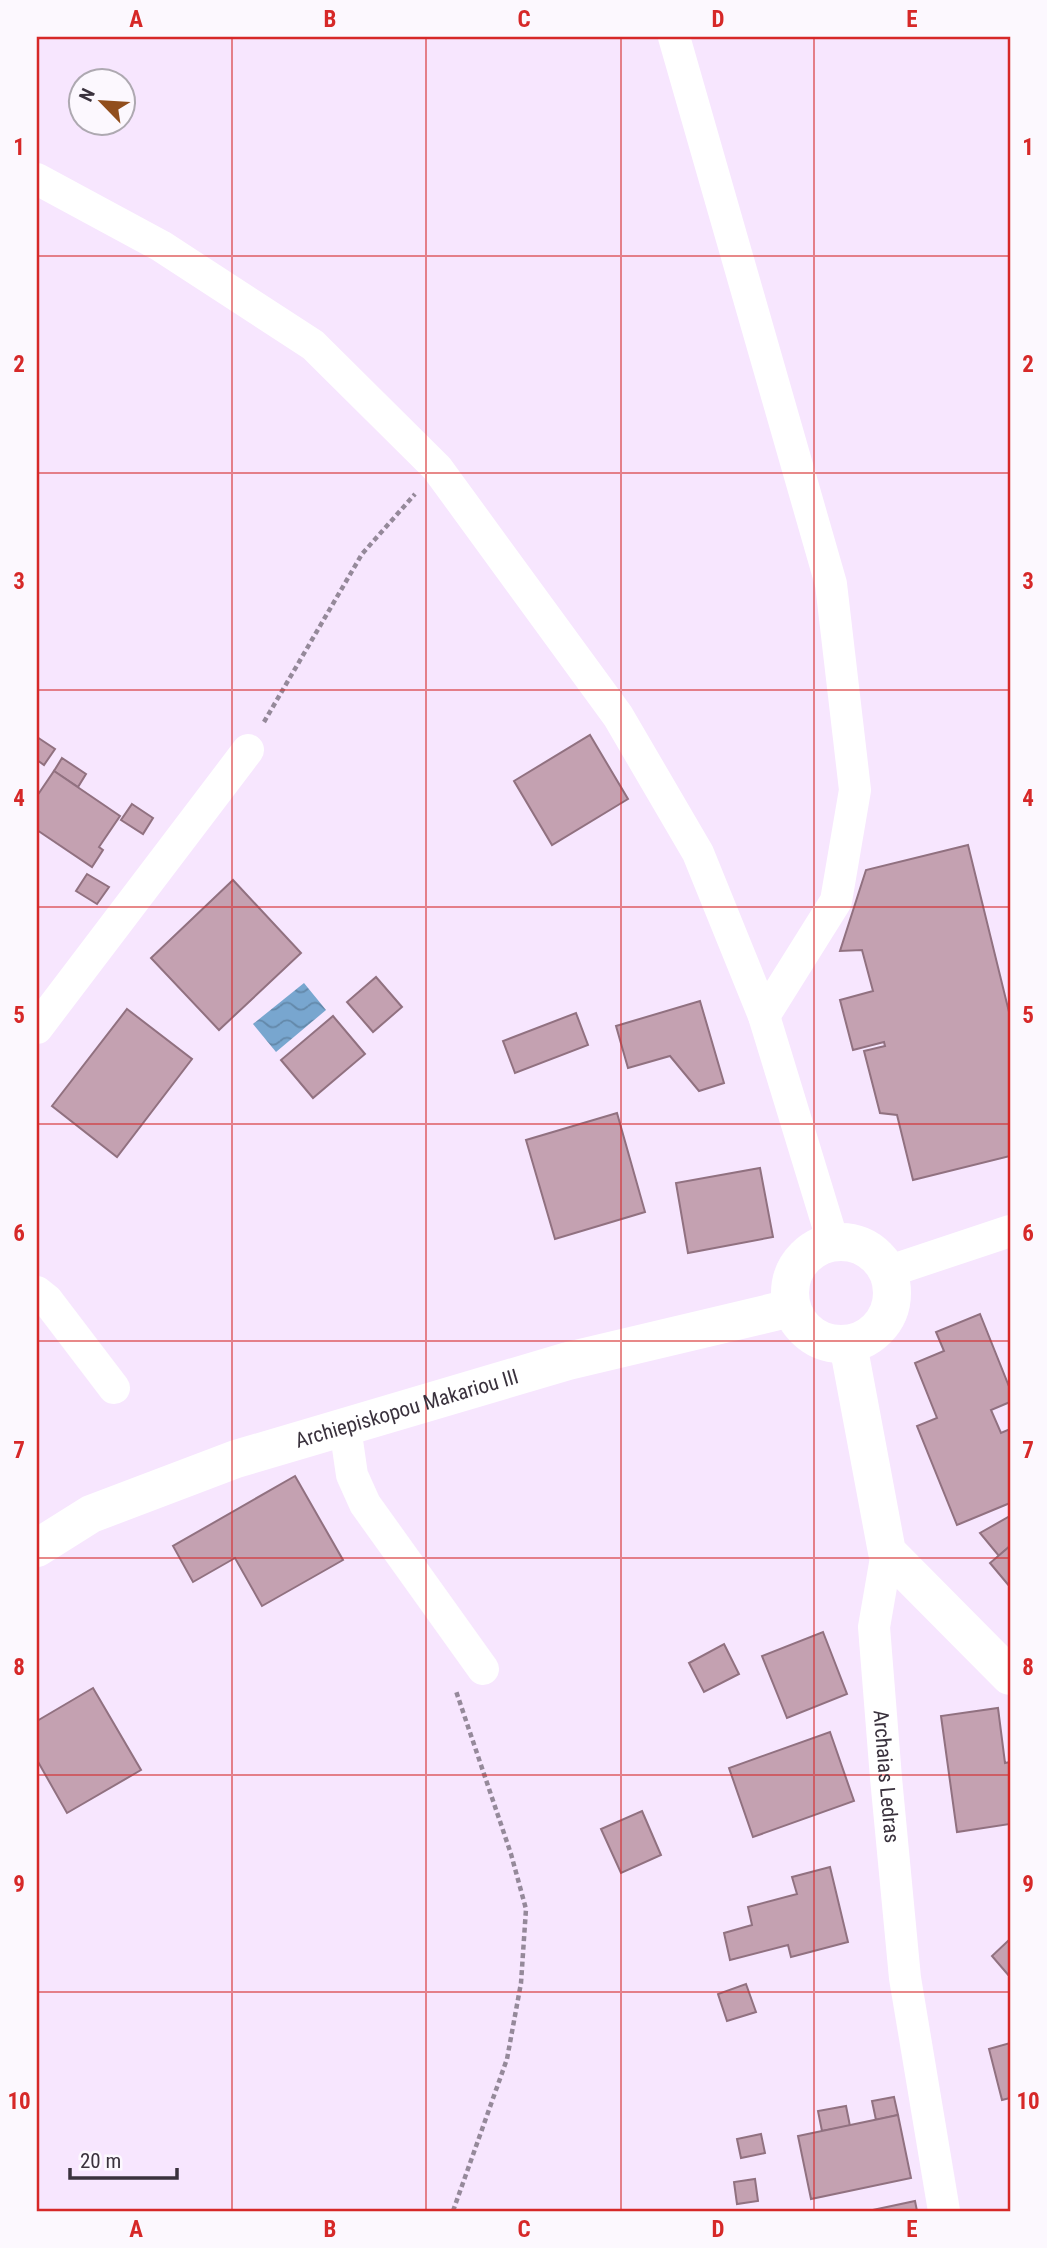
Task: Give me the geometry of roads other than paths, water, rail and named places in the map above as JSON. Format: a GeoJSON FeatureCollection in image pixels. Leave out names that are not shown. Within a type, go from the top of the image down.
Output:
{"type":"FeatureCollection","features":[{"type":"Feature","properties":{"kind":"street"},"geometry":{"type":"LineString","coordinates":[[674,37],[831,584],[855,790],[836,901],[764,1016]]}},
{"type":"Feature","properties":{"kind":"street"},"geometry":{"type":"LineString","coordinates":[[37,180],[161,246],[313,345],[437,468],[618,716],[698,853],[764,1016],[833,1242]]}},
{"type":"Feature","properties":{"kind":"street"},"geometry":{"type":"LineString","coordinates":[[37,1028],[248,750]]}},
{"type":"Feature","properties":{"kind":"street"},"geometry":{"type":"LineString","coordinates":[[887,1272],[1010,1231]]}},
{"type":"Feature","properties":{"kind":"street"},"geometry":{"type":"LineString","coordinates":[[833,1242],[859,1245],[880,1260],[892,1287],[891,1303],[876,1330],[863,1339],[848,1344],[833,1343],[813,1336],[798,1321],[792,1308],[790,1293],[797,1265],[813,1251],[833,1242]]}},
{"type":"Feature","properties":{"kind":"street"},"geometry":{"type":"LineString","coordinates":[[37,1292],[47,1300],[114,1388]]}},
{"type":"Feature","properties":{"kind":"street","name":"Archiepiskopou Makariou III"},"geometry":{"type":"LineString","coordinates":[[37,1548],[91,1514],[236,1459],[568,1360],[792,1308]]}},
{"type":"Feature","properties":{"kind":"street","name":"Archaias Ledras"},"geometry":{"type":"LineString","coordinates":[[848,1344],[887,1552],[874,1627],[886,1778],[905,1978],[944,2211]]}},
{"type":"Feature","properties":{"kind":"street"},"geometry":{"type":"LineString","coordinates":[[345,1427],[352,1475],[365,1504],[483,1669]]}},
{"type":"Feature","properties":{"kind":"street"},"geometry":{"type":"LineString","coordinates":[[887,1552],[1010,1676]]}},
{"type":"Feature","properties":{"kind":"water"},"geometry":{"type":"Polygon","coordinates":[[[304,983],[326,1010],[276,1052],[253,1024],[304,983]]]}}]}
